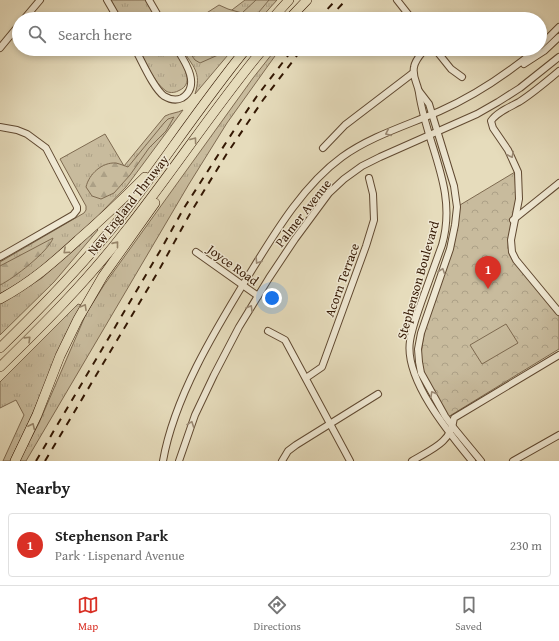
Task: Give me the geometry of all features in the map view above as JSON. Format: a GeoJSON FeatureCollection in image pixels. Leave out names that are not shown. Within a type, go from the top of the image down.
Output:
{"type":"FeatureCollection","features":[{"type":"Feature","properties":{"kind":"highway"},"geometry":{"type":"LineString","coordinates":[[278,12],[289,0]]}},
{"type":"Feature","properties":{"kind":"highway"},"geometry":{"type":"LineString","coordinates":[[296,12],[307,0]]}},
{"type":"Feature","properties":{"kind":"highway","name":"New England Thruway"},"geometry":{"type":"LineString","coordinates":[[0,348],[85,260],[166,157],[241,56]]}},
{"type":"Feature","properties":{"kind":"highway","name":"New England Thruway"},"geometry":{"type":"LineString","coordinates":[[0,366],[47,321],[89,276],[138,217],[226,96],[257,56]]}},
{"type":"Feature","properties":{"kind":"highway"},"geometry":{"type":"LineString","coordinates":[[0,299],[22,287],[45,270],[112,210],[166,157]]}},
{"type":"Feature","properties":{"kind":"highway"},"geometry":{"type":"LineString","coordinates":[[15,461],[37,415],[60,356],[78,319],[103,276],[147,215],[172,170]]}},
{"type":"Feature","properties":{"kind":"street"},"geometry":{"type":"LineString","coordinates":[[30,12],[40,0]]}},
{"type":"Feature","properties":{"kind":"street"},"geometry":{"type":"LineString","coordinates":[[107,0],[114,12]]}},
{"type":"Feature","properties":{"kind":"street"},"geometry":{"type":"LineString","coordinates":[[149,0],[156,12]]}},
{"type":"Feature","properties":{"kind":"street"},"geometry":{"type":"LineString","coordinates":[[397,0],[406,12]]}},
{"type":"Feature","properties":{"kind":"street"},"geometry":{"type":"LineString","coordinates":[[547,39],[559,27]]}},
{"type":"Feature","properties":{"kind":"street"},"geometry":{"type":"LineString","coordinates":[[0,48],[12,33]]}},
{"type":"Feature","properties":{"kind":"street","name":"Palmer Avenue"},"geometry":{"type":"LineString","coordinates":[[547,48],[559,37]]}},
{"type":"Feature","properties":{"kind":"street"},"geometry":{"type":"LineString","coordinates":[[139,56],[157,88],[164,96],[174,100],[180,99],[187,94],[191,83],[187,65],[181,56]]}},
{"type":"Feature","properties":{"kind":"street"},"geometry":{"type":"LineString","coordinates":[[323,148],[345,125],[413,73],[415,62],[420,56]]}},
{"type":"Feature","properties":{"kind":"street"},"geometry":{"type":"LineString","coordinates":[[441,56],[451,69],[462,77]]}},
{"type":"Feature","properties":{"kind":"street","name":"Palmer Avenue"},"geometry":{"type":"LineString","coordinates":[[505,74],[528,56]]}},
{"type":"Feature","properties":{"kind":"street","name":"Palmer Avenue"},"geometry":{"type":"LineString","coordinates":[[163,461],[171,428],[180,404],[215,334],[262,254],[309,187],[342,157],[363,145],[467,98],[536,56]]}},
{"type":"Feature","properties":{"kind":"street","name":"Palmer Avenue"},"geometry":{"type":"LineString","coordinates":[[179,461],[195,415],[204,395],[239,328],[295,239],[329,194],[344,179],[362,166],[498,102],[520,88],[559,57]]}},
{"type":"Feature","properties":{"kind":"street"},"geometry":{"type":"LineString","coordinates":[[559,71],[547,82],[496,116],[491,121],[493,128],[508,150],[518,172],[518,199],[513,220],[511,240],[512,252],[516,260],[559,312]]}},
{"type":"Feature","properties":{"kind":"street","name":"Stephenson Boulevard"},"geometry":{"type":"LineString","coordinates":[[413,73],[414,80],[419,91],[429,104],[454,186],[457,207],[450,249],[421,333],[418,349],[421,373],[453,427],[481,461]]}},
{"type":"Feature","properties":{"kind":"street","name":"Stephenson Boulevard"},"geometry":{"type":"LineString","coordinates":[[419,91],[424,118],[444,185],[448,214],[442,245],[414,325],[409,353],[417,380],[434,410],[449,434],[472,461]]}},
{"type":"Feature","properties":{"kind":"street"},"geometry":{"type":"LineString","coordinates":[[0,127],[17,130],[27,134],[46,148],[77,207],[77,210],[73,215],[0,257]]}},
{"type":"Feature","properties":{"kind":"street","name":"Acorn Terrace"},"geometry":{"type":"LineString","coordinates":[[306,378],[322,367],[366,246],[374,220],[373,194],[369,178]]}},
{"type":"Feature","properties":{"kind":"street"},"geometry":{"type":"LineString","coordinates":[[513,220],[559,182]]}},
{"type":"Feature","properties":{"kind":"street","name":"Joyce Road"},"geometry":{"type":"LineString","coordinates":[[196,252],[258,296]]}},
{"type":"Feature","properties":{"kind":"street"},"geometry":{"type":"LineString","coordinates":[[268,331],[285,340],[350,461]]}},
{"type":"Feature","properties":{"kind":"street"},"geometry":{"type":"LineString","coordinates":[[412,461],[446,440],[453,427],[454,418],[559,355]]}},
{"type":"Feature","properties":{"kind":"street"},"geometry":{"type":"LineString","coordinates":[[282,461],[291,448],[378,394]]}},
{"type":"Feature","properties":{"kind":"street"},"geometry":{"type":"LineString","coordinates":[[513,461],[559,435]]}},
{"type":"Feature","properties":{"kind":"green space"},"geometry":{"type":"Polygon","coordinates":[[[111,0],[146,0],[153,12],[117,12],[111,0]]]}},
{"type":"Feature","properties":{"kind":"green space"},"geometry":{"type":"Polygon","coordinates":[[[245,0],[277,0],[266,12],[229,12],[245,0]]]}},
{"type":"Feature","properties":{"kind":"green space"},"geometry":{"type":"Polygon","coordinates":[[[256,0],[269,0],[259,12],[243,12],[256,0]]]}},
{"type":"Feature","properties":{"kind":"green space"},"geometry":{"type":"Polygon","coordinates":[[[219,5],[238,12],[208,12],[219,5]]]}},
{"type":"Feature","properties":{"kind":"green space"},"geometry":{"type":"Polygon","coordinates":[[[143,56],[178,56],[186,72],[187,83],[176,92],[167,92],[158,83],[143,56]]]}},
{"type":"Feature","properties":{"kind":"green space"},"geometry":{"type":"Polygon","coordinates":[[[187,56],[227,56],[195,94],[197,75],[193,65],[187,56]]]}},
{"type":"Feature","properties":{"kind":"green space"},"geometry":{"type":"Polygon","coordinates":[[[192,56],[216,56],[200,63],[192,56]]]}},
{"type":"Feature","properties":{"kind":"green space"},"geometry":{"type":"Polygon","coordinates":[[[270,56],[275,56],[227,123],[189,184],[26,461],[19,461],[39,423],[86,314],[104,285],[270,56]]]}},
{"type":"Feature","properties":{"kind":"green space"},"geometry":{"type":"Polygon","coordinates":[[[183,110],[126,187],[97,217],[53,258],[23,280],[0,294],[0,262],[84,213],[86,210],[86,206],[60,159],[105,134],[124,166],[165,116],[183,110]]]}},
{"type":"Feature","properties":{"kind":"green space"},"geometry":{"type":"Polygon","coordinates":[[[174,117],[166,131],[149,148],[130,175],[114,193],[101,199],[92,196],[86,187],[93,173],[106,164],[111,163],[128,167],[164,123],[168,119],[174,117]]]}},
{"type":"Feature","properties":{"kind":"green space"},"geometry":{"type":"Polygon","coordinates":[[[515,172],[516,200],[508,248],[512,259],[559,316],[559,349],[448,417],[429,384],[422,364],[421,355],[425,329],[460,205],[515,172]]]}},
{"type":"Feature","properties":{"kind":"green space"},"geometry":{"type":"Polygon","coordinates":[[[96,228],[98,230],[54,282],[0,335],[0,304],[42,278],[96,228]]]}},
{"type":"Feature","properties":{"kind":"green space"},"geometry":{"type":"Polygon","coordinates":[[[53,238],[50,244],[38,257],[13,277],[0,285],[0,266],[53,238]]]}},
{"type":"Feature","properties":{"kind":"green space"},"geometry":{"type":"Polygon","coordinates":[[[78,304],[81,305],[66,335],[24,432],[10,461],[3,461],[24,415],[16,400],[0,408],[0,382],[78,304]]]}},
{"type":"Feature","properties":{"kind":"green space"},"geometry":{"type":"Polygon","coordinates":[[[506,324],[518,343],[482,364],[470,345],[506,324]]]}},
{"type":"Feature","properties":{"kind":"railway"},"geometry":{"type":"LineString","coordinates":[[325,12],[336,0]]}},
{"type":"Feature","properties":{"kind":"railway"},"geometry":{"type":"LineString","coordinates":[[335,12],[346,0]]}},
{"type":"Feature","properties":{"kind":"railway"},"geometry":{"type":"LineString","coordinates":[[36,461],[184,208],[257,96],[288,56]]}},
{"type":"Feature","properties":{"kind":"railway"},"geometry":{"type":"LineString","coordinates":[[45,461],[226,155],[263,100],[297,56]]}},
{"type":"Feature","properties":{"kind":"place","name":"Stephenson Park"},"geometry":{"type":"Point","coordinates":[488,289]}}]}
